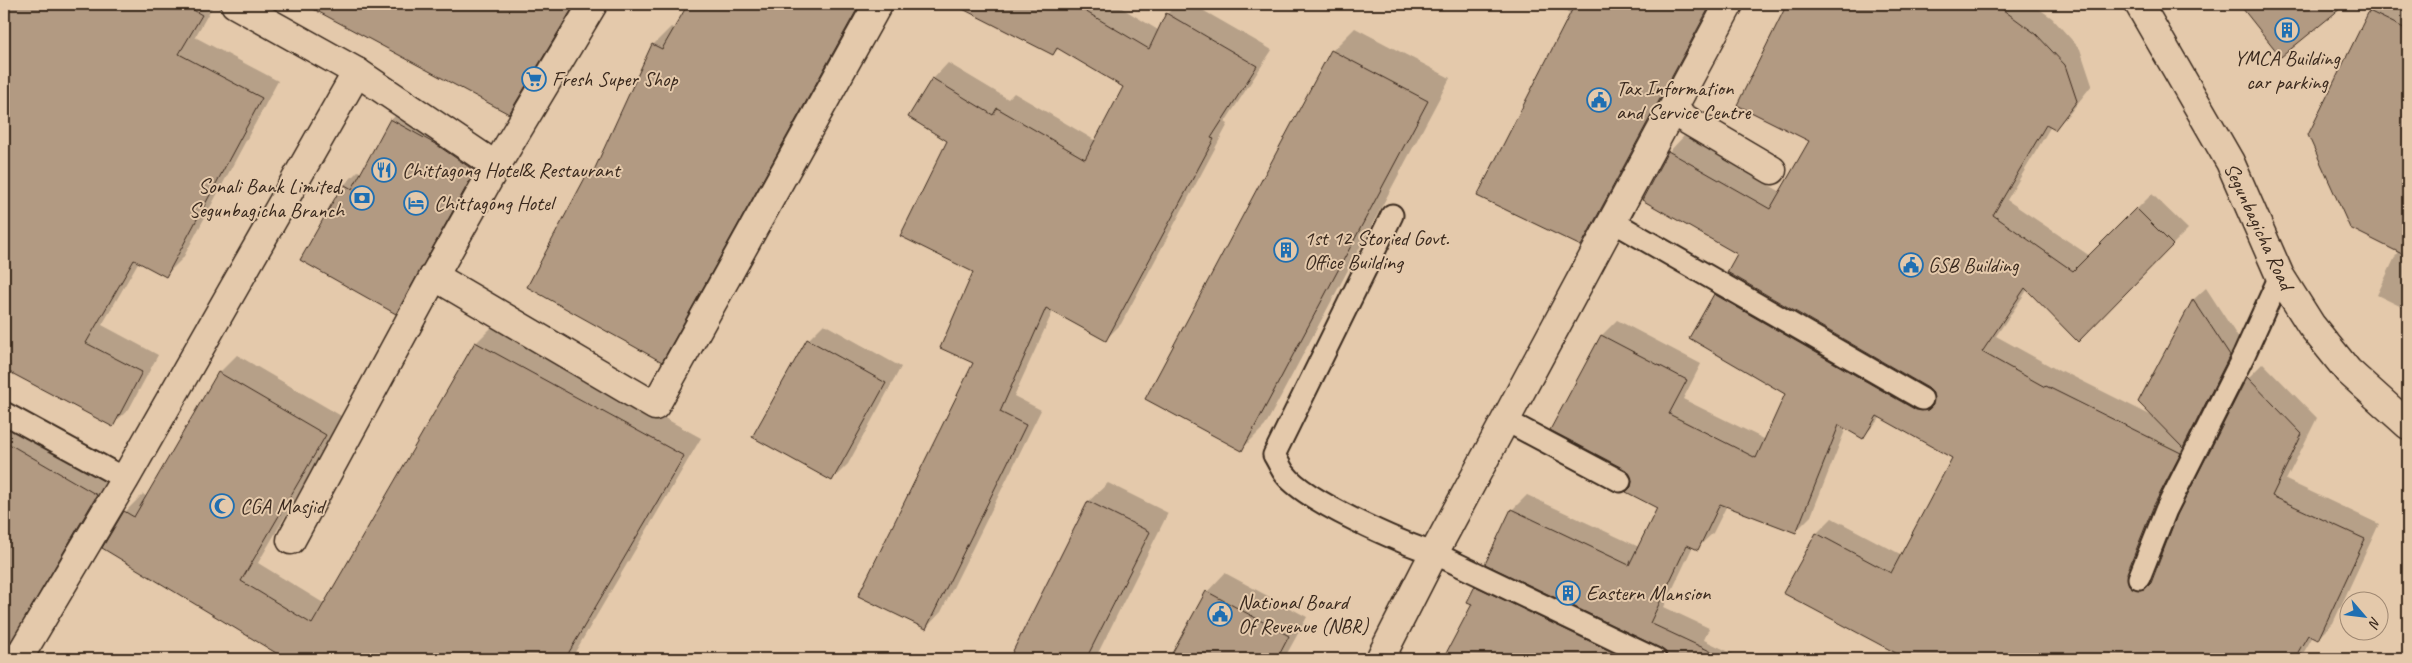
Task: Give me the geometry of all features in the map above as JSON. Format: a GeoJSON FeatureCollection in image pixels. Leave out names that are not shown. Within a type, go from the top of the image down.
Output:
{"type":"FeatureCollection","features":[{"type":"Feature","properties":{"kind":"street"},"geometry":{"type":"LineString","coordinates":[[235,4],[357,72],[496,166]]}},
{"type":"Feature","properties":{"kind":"street"},"geometry":{"type":"LineString","coordinates":[[291,540],[434,276],[496,166],[593,4]]}},
{"type":"Feature","properties":{"kind":"street"},"geometry":{"type":"LineString","coordinates":[[434,276],[655,406],[878,4]]}},
{"type":"Feature","properties":{"kind":"street"},"geometry":{"type":"LineString","coordinates":[[1380,659],[1434,553],[1729,4]]}},
{"type":"Feature","properties":{"kind":"street","name":"Segunbagicha Road"},"geometry":{"type":"LineString","coordinates":[[2138,4],[2230,162],[2280,276],[2310,325],[2348,371],[2408,426]]}},
{"type":"Feature","properties":{"kind":"street"},"geometry":{"type":"LineString","coordinates":[[18,659],[125,479],[357,72]]}},
{"type":"Feature","properties":{"kind":"street"},"geometry":{"type":"LineString","coordinates":[[1672,111],[1772,170]]}},
{"type":"Feature","properties":{"kind":"lane"},"geometry":{"type":"LineString","coordinates":[[1392,214],[1274,454],[1286,476],[1315,498],[1405,544],[1434,553],[1655,659]]}},
{"type":"Feature","properties":{"kind":"lane"},"geometry":{"type":"LineString","coordinates":[[1612,221],[1922,399]]}},
{"type":"Feature","properties":{"kind":"lane"},"geometry":{"type":"LineString","coordinates":[[2139,578],[2166,510],[2244,355],[2280,276]]}},
{"type":"Feature","properties":{"kind":"lane"},"geometry":{"type":"LineString","coordinates":[[4,413],[125,479]]}},
{"type":"Feature","properties":{"kind":"lane"},"geometry":{"type":"LineString","coordinates":[[1505,420],[1620,481]]}},
{"type":"Feature","properties":{"kind":"building"},"geometry":{"type":"Polygon","coordinates":[[[4,4],[183,4],[202,15],[179,54],[262,98],[166,277],[134,260],[86,343],[142,372],[113,427],[4,369],[4,4]]]}},
{"type":"Feature","properties":{"kind":"building"},"geometry":{"type":"Polygon","coordinates":[[[304,4],[575,4],[509,114],[304,4]]]}},
{"type":"Feature","properties":{"kind":"building"},"geometry":{"type":"Polygon","coordinates":[[[688,4],[860,4],[662,362],[527,287],[586,176],[590,179],[652,44],[662,49],[688,4]]]}},
{"type":"Feature","properties":{"kind":"building"},"geometry":{"type":"Polygon","coordinates":[[[953,4],[1073,4],[1149,49],[1166,13],[1257,66],[1211,138],[1214,139],[1106,341],[1046,308],[1000,412],[1026,425],[926,629],[858,596],[973,363],[940,348],[973,272],[900,236],[947,141],[908,117],[932,78],[993,115],[997,108],[1085,159],[1123,87],[1057,48],[1053,55],[953,4]]]}},
{"type":"Feature","properties":{"kind":"building","name":"Tax Information and Service Centre"},"geometry":{"type":"Polygon","coordinates":[[[1575,4],[1711,4],[1581,246],[1477,196],[1575,4]]]}},
{"type":"Feature","properties":{"kind":"building"},"geometry":{"type":"Polygon","coordinates":[[[1787,4],[1995,4],[2036,34],[2065,65],[2077,101],[2055,130],[2046,125],[1993,215],[2073,271],[2136,208],[2173,245],[2078,342],[2025,288],[1982,352],[2045,387],[2181,453],[2154,505],[2127,573],[2129,585],[2140,590],[2146,588],[2151,583],[2177,515],[2247,377],[2302,434],[2272,496],[2365,539],[2318,640],[2308,635],[2294,659],[1907,659],[1783,593],[1816,533],[1891,573],[1952,458],[1877,416],[1863,439],[1839,425],[1796,533],[1720,504],[1698,550],[1687,545],[1650,623],[1727,659],[1667,659],[1666,652],[1660,648],[1485,564],[1511,509],[1629,565],[1657,508],[1626,492],[1631,487],[1632,481],[1626,470],[1550,430],[1601,335],[1687,380],[1669,414],[1756,458],[1785,394],[1689,338],[1714,294],[1916,410],[1928,410],[1933,405],[1933,393],[1928,388],[1727,272],[1737,254],[1642,200],[1668,151],[1770,209],[1809,141],[1737,105],[1787,4]]]}},
{"type":"Feature","properties":{"kind":"building","name":"YMCA Building car parking"},"geometry":{"type":"Polygon","coordinates":[[[2239,4],[2346,4],[2281,57],[2239,4]]]}},
{"type":"Feature","properties":{"kind":"building"},"geometry":{"type":"Polygon","coordinates":[[[2369,11],[2408,30],[2408,257],[2350,228],[2308,135],[2369,11]]]}},
{"type":"Feature","properties":{"kind":"building","name":"1st 12 Storied Govt. Office Building"},"geometry":{"type":"Polygon","coordinates":[[[1331,50],[1428,101],[1242,451],[1145,399],[1331,50]]]}},
{"type":"Feature","properties":{"kind":"building"},"geometry":{"type":"Polygon","coordinates":[[[390,119],[437,145],[475,171],[396,314],[300,260],[343,184],[352,189],[390,119]]]}},
{"type":"Feature","properties":{"kind":"building"},"geometry":{"type":"Polygon","coordinates":[[[2193,299],[2230,355],[2183,448],[2138,402],[2193,299]]]}},
{"type":"Feature","properties":{"kind":"building"},"geometry":{"type":"Polygon","coordinates":[[[807,339],[886,383],[832,481],[752,437],[807,339]]]}},
{"type":"Feature","properties":{"kind":"building"},"geometry":{"type":"Polygon","coordinates":[[[475,342],[684,456],[565,659],[286,659],[102,548],[124,511],[134,517],[218,372],[326,435],[241,581],[312,624],[475,342]]]}},
{"type":"Feature","properties":{"kind":"building"},"geometry":{"type":"Polygon","coordinates":[[[4,441],[97,495],[4,654],[4,441]]]}},
{"type":"Feature","properties":{"kind":"building"},"geometry":{"type":"Polygon","coordinates":[[[1088,501],[1150,532],[1086,659],[1009,659],[1088,501]]]}},
{"type":"Feature","properties":{"kind":"building"},"geometry":{"type":"Polygon","coordinates":[[[1475,586],[1627,659],[1443,659],[1472,604],[1467,602],[1475,586]]]}},
{"type":"Feature","properties":{"kind":"building","name":"National Board Of Revenue (NBR)"},"geometry":{"type":"Polygon","coordinates":[[[1206,591],[1289,636],[1277,659],[1169,659],[1206,591]]]}},
{"type":"Feature","properties":{"kind":"place","name":"YMCA Building car parking"},"geometry":{"type":"Point","coordinates":[2287,30]}},
{"type":"Feature","properties":{"kind":"place","name":"Fresh Super Shop"},"geometry":{"type":"Point","coordinates":[534,79]}},
{"type":"Feature","properties":{"kind":"place","name":"Tax Information and Service Centre"},"geometry":{"type":"Point","coordinates":[1599,100]}},
{"type":"Feature","properties":{"kind":"place","name":"Chittagong Hotel& Restaurant"},"geometry":{"type":"Point","coordinates":[384,170]}},
{"type":"Feature","properties":{"kind":"place","name":"Sonali Bank Limited, Segunbagicha Branch"},"geometry":{"type":"Point","coordinates":[362,198]}},
{"type":"Feature","properties":{"kind":"place","name":"Chittagong Hotel"},"geometry":{"type":"Point","coordinates":[416,203]}},
{"type":"Feature","properties":{"kind":"place","name":"1st 12 Storied Govt. Office Building"},"geometry":{"type":"Point","coordinates":[1286,250]}},
{"type":"Feature","properties":{"kind":"place","name":"GSB Building"},"geometry":{"type":"Point","coordinates":[1911,265]}},
{"type":"Feature","properties":{"kind":"place","name":"CGA Masjid"},"geometry":{"type":"Point","coordinates":[222,506]}},
{"type":"Feature","properties":{"kind":"place","name":"Eastern Mansion"},"geometry":{"type":"Point","coordinates":[1568,593]}},
{"type":"Feature","properties":{"kind":"place","name":"National Board Of Revenue (NBR)"},"geometry":{"type":"Point","coordinates":[1220,614]}}]}
